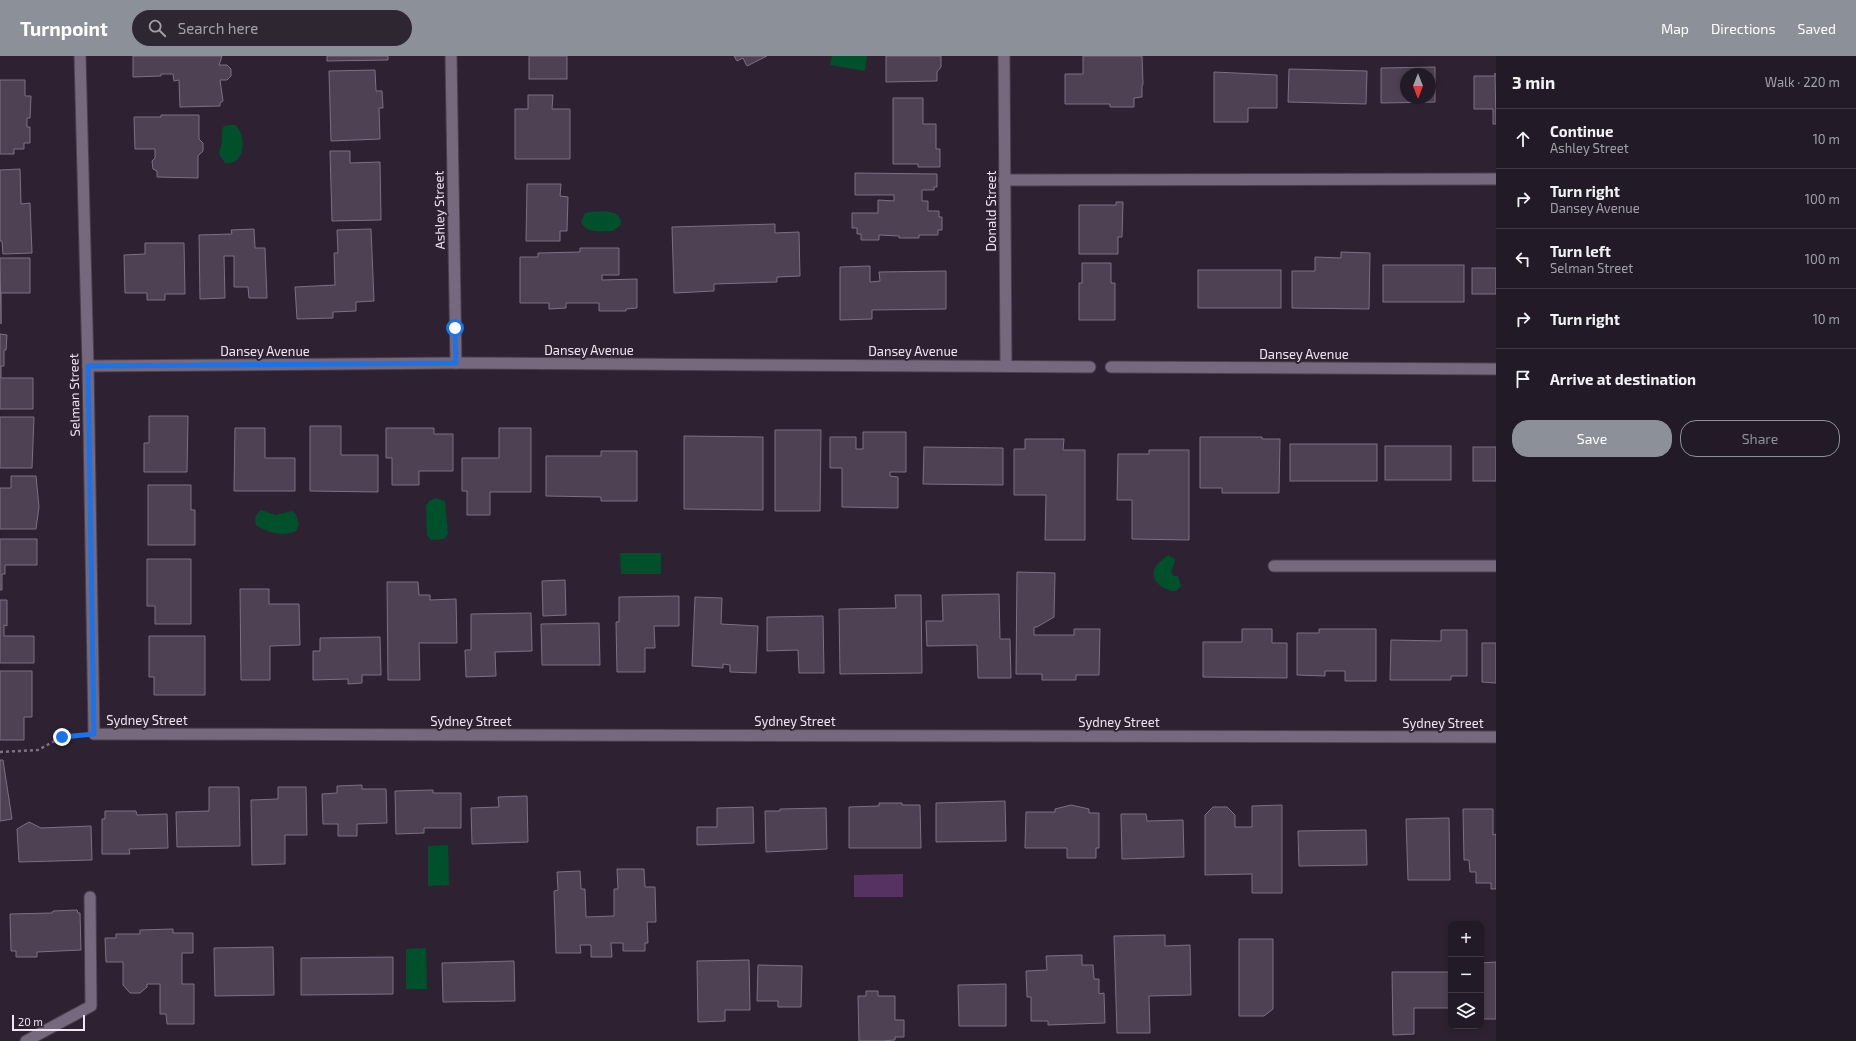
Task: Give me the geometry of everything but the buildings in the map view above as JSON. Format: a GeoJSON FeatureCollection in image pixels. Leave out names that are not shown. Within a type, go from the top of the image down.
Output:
{"type":"FeatureCollection","features":[{"type":"Feature","properties":{"kind":"street","name":"Selman Street"},"geometry":{"type":"LineString","coordinates":[[80,56],[88,366],[94,734]]}},
{"type":"Feature","properties":{"kind":"street","name":"Ashley Street"},"geometry":{"type":"LineString","coordinates":[[451,56],[456,363]]}},
{"type":"Feature","properties":{"kind":"street","name":"Donald Street"},"geometry":{"type":"LineString","coordinates":[[1004,56],[1006,366]]}},
{"type":"Feature","properties":{"kind":"street"},"geometry":{"type":"LineString","coordinates":[[1004,180],[1496,179]]}},
{"type":"Feature","properties":{"kind":"street","name":"Dansey Avenue"},"geometry":{"type":"LineString","coordinates":[[88,366],[456,363],[1090,367]]}},
{"type":"Feature","properties":{"kind":"street","name":"Dansey Avenue"},"geometry":{"type":"LineString","coordinates":[[1111,367],[1496,369]]}},
{"type":"Feature","properties":{"kind":"street"},"geometry":{"type":"LineString","coordinates":[[1274,566],[1496,566]]}},
{"type":"Feature","properties":{"kind":"street","name":"Sydney Street"},"geometry":{"type":"LineString","coordinates":[[94,734],[1496,737]]}},
{"type":"Feature","properties":{"kind":"street"},"geometry":{"type":"LineString","coordinates":[[26,1041],[91,1006],[90,897]]}},
{"type":"Feature","properties":{"kind":"path"},"geometry":{"type":"LineString","coordinates":[[0,752],[38,750],[62,737],[94,734]]}},
{"type":"Feature","properties":{"kind":"shaded area"},"geometry":{"type":"Polygon","coordinates":[[[832,56],[867,56],[865,71],[830,65],[832,56]]]}},
{"type":"Feature","properties":{"kind":"shaded area"},"geometry":{"type":"Polygon","coordinates":[[[235,125],[239,130],[243,142],[241,155],[237,160],[232,163],[225,163],[219,154],[222,141],[222,130],[224,126],[235,125]]]}},
{"type":"Feature","properties":{"kind":"shaded area"},"geometry":{"type":"Polygon","coordinates":[[[585,213],[615,213],[620,220],[621,225],[613,231],[590,230],[583,226],[581,222],[585,213]]]}},
{"type":"Feature","properties":{"kind":"shaded area"},"geometry":{"type":"Polygon","coordinates":[[[436,498],[445,501],[448,534],[444,539],[431,540],[427,535],[426,506],[429,501],[436,498]]]}},
{"type":"Feature","properties":{"kind":"shaded area"},"geometry":{"type":"Polygon","coordinates":[[[261,510],[276,515],[292,511],[296,515],[299,524],[296,531],[281,534],[266,530],[256,525],[256,516],[261,510]]]}},
{"type":"Feature","properties":{"kind":"shaded area"},"geometry":{"type":"Polygon","coordinates":[[[620,553],[661,553],[661,574],[621,574],[620,553]]]}},
{"type":"Feature","properties":{"kind":"shaded area"},"geometry":{"type":"Polygon","coordinates":[[[1168,555],[1175,559],[1172,573],[1173,576],[1178,576],[1181,586],[1176,591],[1162,587],[1155,580],[1154,576],[1156,566],[1168,555]]]}},
{"type":"Feature","properties":{"kind":"shaded area"},"geometry":{"type":"Polygon","coordinates":[[[448,845],[449,885],[428,886],[428,846],[448,845]]]}},
{"type":"Feature","properties":{"kind":"shaded area"},"geometry":{"type":"Polygon","coordinates":[[[903,874],[903,897],[854,897],[854,875],[903,874]]]}},
{"type":"Feature","properties":{"kind":"shaded area"},"geometry":{"type":"Polygon","coordinates":[[[426,948],[427,989],[406,989],[406,949],[426,948]]]}},
{"type":"Feature","properties":{"kind":"route"},"geometry":{"type":"LineString","coordinates":[[62,737],[94,734],[88,366],[456,363],[455,328]]}}]}
